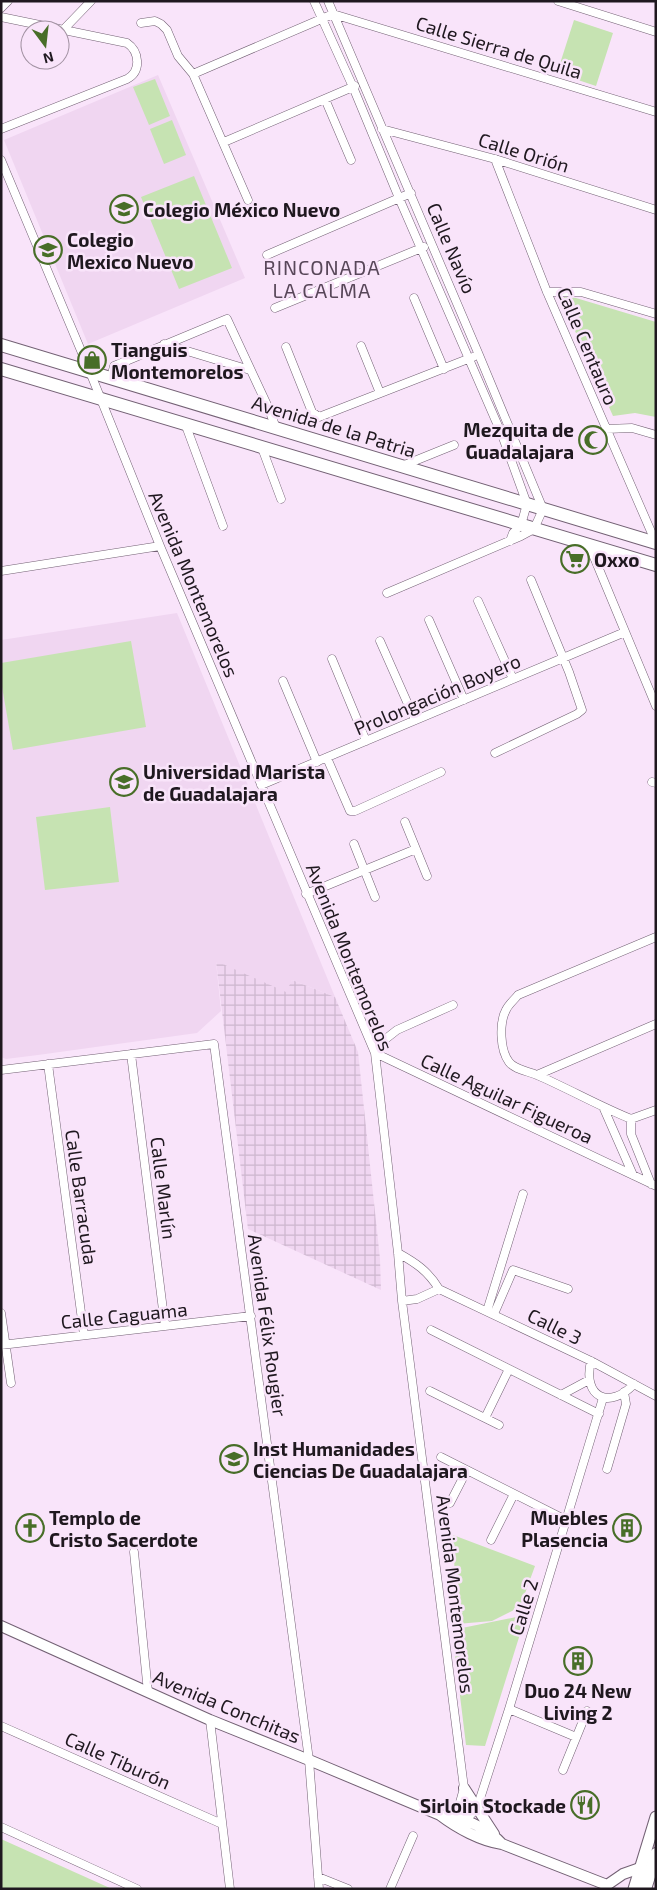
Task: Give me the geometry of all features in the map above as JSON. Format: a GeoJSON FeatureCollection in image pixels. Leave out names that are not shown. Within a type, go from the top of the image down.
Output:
{"type":"FeatureCollection","features":[{"type":"Feature","properties":{"kind":"main road","name":"Avenida de la Patria"},"geometry":{"type":"LineString","coordinates":[[1,345],[656,543]]}},
{"type":"Feature","properties":{"kind":"main road"},"geometry":{"type":"LineString","coordinates":[[1,369],[186,426],[656,565]]}},
{"type":"Feature","properties":{"kind":"main road"},"geometry":{"type":"LineString","coordinates":[[634,1889],[656,1817]]}},
{"type":"Feature","properties":{"kind":"main road"},"geometry":{"type":"LineString","coordinates":[[645,1889],[656,1854]]}},
{"type":"Feature","properties":{"kind":"street"},"geometry":{"type":"LineString","coordinates":[[1,8],[8,1]]}},
{"type":"Feature","properties":{"kind":"street"},"geometry":{"type":"LineString","coordinates":[[70,23],[91,1]]}},
{"type":"Feature","properties":{"kind":"street","name":"Calle Navío"},"geometry":{"type":"LineString","coordinates":[[314,1],[353,87],[502,435],[528,504]]}},
{"type":"Feature","properties":{"kind":"street","name":"Calle Navío"},"geometry":{"type":"LineString","coordinates":[[328,1],[544,509]]}},
{"type":"Feature","properties":{"kind":"street"},"geometry":{"type":"LineString","coordinates":[[558,1],[656,32]]}},
{"type":"Feature","properties":{"kind":"street"},"geometry":{"type":"LineString","coordinates":[[193,74],[333,14]]}},
{"type":"Feature","properties":{"kind":"street","name":"Calle Sierra de Quila"},"geometry":{"type":"LineString","coordinates":[[333,14],[656,112]]}},
{"type":"Feature","properties":{"kind":"street"},"geometry":{"type":"LineString","coordinates":[[1,17],[20,21]]}},
{"type":"Feature","properties":{"kind":"street"},"geometry":{"type":"LineString","coordinates":[[141,22],[155,21],[167,30],[178,56],[193,74],[248,200]]}},
{"type":"Feature","properties":{"kind":"street"},"geometry":{"type":"LineString","coordinates":[[1,129],[128,79],[136,72],[138,63],[130,44],[70,30]]}},
{"type":"Feature","properties":{"kind":"street"},"geometry":{"type":"LineString","coordinates":[[224,142],[363,84]]}},
{"type":"Feature","properties":{"kind":"street"},"geometry":{"type":"LineString","coordinates":[[325,99],[350,160]]}},
{"type":"Feature","properties":{"kind":"street","name":"Calle Orión"},"geometry":{"type":"LineString","coordinates":[[382,128],[495,159],[656,210]]}},
{"type":"Feature","properties":{"kind":"street","name":"Calle Centauro"},"geometry":{"type":"LineString","coordinates":[[495,159],[547,292],[656,543]]}},
{"type":"Feature","properties":{"kind":"street","name":"Avenida Montemorelos"},"geometry":{"type":"LineString","coordinates":[[1,160],[90,372],[160,546],[375,1053],[402,1301],[464,1788]]}},
{"type":"Feature","properties":{"kind":"street"},"geometry":{"type":"LineString","coordinates":[[267,255],[410,193]]}},
{"type":"Feature","properties":{"kind":"street"},"geometry":{"type":"LineString","coordinates":[[275,308],[432,244]]}},
{"type":"Feature","properties":{"kind":"street"},"geometry":{"type":"LineString","coordinates":[[547,292],[581,292],[656,314]]}},
{"type":"Feature","properties":{"kind":"street"},"geometry":{"type":"LineString","coordinates":[[414,298],[444,368]]}},
{"type":"Feature","properties":{"kind":"street"},"geometry":{"type":"LineString","coordinates":[[111,378],[114,366],[227,319],[276,428]]}},
{"type":"Feature","properties":{"kind":"street"},"geometry":{"type":"LineString","coordinates":[[164,344],[250,370]]}},
{"type":"Feature","properties":{"kind":"street"},"geometry":{"type":"LineString","coordinates":[[286,346],[315,416],[323,417],[479,354]]}},
{"type":"Feature","properties":{"kind":"street"},"geometry":{"type":"LineString","coordinates":[[361,346],[380,393]]}},
{"type":"Feature","properties":{"kind":"street"},"geometry":{"type":"LineString","coordinates":[[186,426],[224,526]]}},
{"type":"Feature","properties":{"kind":"street"},"geometry":{"type":"LineString","coordinates":[[606,429],[632,428],[656,435]]}},
{"type":"Feature","properties":{"kind":"street"},"geometry":{"type":"LineString","coordinates":[[402,466],[454,445]]}},
{"type":"Feature","properties":{"kind":"street"},"geometry":{"type":"LineString","coordinates":[[262,448],[281,498]]}},
{"type":"Feature","properties":{"kind":"street"},"geometry":{"type":"LineString","coordinates":[[528,504],[528,527]]}},
{"type":"Feature","properties":{"kind":"street"},"geometry":{"type":"LineString","coordinates":[[387,593],[510,542],[528,527],[544,509]]}},
{"type":"Feature","properties":{"kind":"street"},"geometry":{"type":"LineString","coordinates":[[510,542],[513,533],[528,527]]}},
{"type":"Feature","properties":{"kind":"street"},"geometry":{"type":"LineString","coordinates":[[589,545],[656,706]]}},
{"type":"Feature","properties":{"kind":"street"},"geometry":{"type":"LineString","coordinates":[[1,571],[160,546]]}},
{"type":"Feature","properties":{"kind":"street"},"geometry":{"type":"LineString","coordinates":[[495,753],[582,710],[563,658],[530,580]]}},
{"type":"Feature","properties":{"kind":"street"},"geometry":{"type":"LineString","coordinates":[[478,601],[514,678]]}},
{"type":"Feature","properties":{"kind":"street"},"geometry":{"type":"LineString","coordinates":[[429,620],[464,700]]}},
{"type":"Feature","properties":{"kind":"street","name":"Prolongación Boyero"},"geometry":{"type":"LineString","coordinates":[[261,785],[624,632]]}},
{"type":"Feature","properties":{"kind":"street"},"geometry":{"type":"LineString","coordinates":[[380,641],[415,720]]}},
{"type":"Feature","properties":{"kind":"street"},"geometry":{"type":"LineString","coordinates":[[332,659],[366,741]]}},
{"type":"Feature","properties":{"kind":"street"},"geometry":{"type":"LineString","coordinates":[[283,681],[317,762]]}},
{"type":"Feature","properties":{"kind":"street"},"geometry":{"type":"LineString","coordinates":[[327,758],[347,808],[350,811],[355,811],[441,772]]}},
{"type":"Feature","properties":{"kind":"street"},"geometry":{"type":"LineString","coordinates":[[405,822],[427,876]]}},
{"type":"Feature","properties":{"kind":"street"},"geometry":{"type":"LineString","coordinates":[[354,844],[375,897]]}},
{"type":"Feature","properties":{"kind":"street"},"geometry":{"type":"LineString","coordinates":[[306,894],[416,848]]}},
{"type":"Feature","properties":{"kind":"street"},"geometry":{"type":"LineString","coordinates":[[656,936],[518,995],[506,1010],[503,1020],[504,1046],[510,1063],[517,1068],[537,1075],[604,1109],[631,1119],[656,1110]]}},
{"type":"Feature","properties":{"kind":"street"},"geometry":{"type":"LineString","coordinates":[[375,1053],[383,1041],[396,1030],[453,1005]]}},
{"type":"Feature","properties":{"kind":"street"},"geometry":{"type":"LineString","coordinates":[[537,1075],[656,1024]]}},
{"type":"Feature","properties":{"kind":"street","name":"Avenida Félix Rougier"},"geometry":{"type":"LineString","coordinates":[[131,1054],[214,1044],[309,1760],[319,1889]]}},
{"type":"Feature","properties":{"kind":"street","name":"Calle Aguilar Figueroa"},"geometry":{"type":"LineString","coordinates":[[375,1053],[653,1185]]}},
{"type":"Feature","properties":{"kind":"street"},"geometry":{"type":"LineString","coordinates":[[1,1070],[131,1054]]}},
{"type":"Feature","properties":{"kind":"street","name":"Calle Marlín"},"geometry":{"type":"LineString","coordinates":[[131,1054],[165,1326]]}},
{"type":"Feature","properties":{"kind":"street","name":"Calle Barracuda"},"geometry":{"type":"LineString","coordinates":[[48,1064],[84,1335]]}},
{"type":"Feature","properties":{"kind":"street"},"geometry":{"type":"LineString","coordinates":[[604,1109],[633,1175]]}},
{"type":"Feature","properties":{"kind":"street"},"geometry":{"type":"LineString","coordinates":[[631,1119],[631,1134],[653,1185]]}},
{"type":"Feature","properties":{"kind":"street"},"geometry":{"type":"LineString","coordinates":[[490,1313],[524,1194]]}},
{"type":"Feature","properties":{"kind":"street"},"geometry":{"type":"LineString","coordinates":[[398,1253],[422,1267],[432,1276],[438,1289],[430,1294],[402,1301]]}},
{"type":"Feature","properties":{"kind":"street"},"geometry":{"type":"LineString","coordinates":[[490,1313],[513,1270],[568,1289]]}},
{"type":"Feature","properties":{"kind":"street","name":"Calle 3"},"geometry":{"type":"LineString","coordinates":[[438,1289],[591,1361],[656,1396]]}},
{"type":"Feature","properties":{"kind":"street"},"geometry":{"type":"LineString","coordinates":[[1,1313],[3,1345],[11,1383]]}},
{"type":"Feature","properties":{"kind":"street","name":"Calle Caguama"},"geometry":{"type":"LineString","coordinates":[[3,1345],[251,1316]]}},
{"type":"Feature","properties":{"kind":"street"},"geometry":{"type":"LineString","coordinates":[[431,1330],[599,1414]]}},
{"type":"Feature","properties":{"kind":"street"},"geometry":{"type":"LineString","coordinates":[[591,1361],[588,1380],[594,1391],[603,1398],[613,1397],[624,1392],[634,1384]]}},
{"type":"Feature","properties":{"kind":"street"},"geometry":{"type":"LineString","coordinates":[[485,1418],[509,1369]]}},
{"type":"Feature","properties":{"kind":"street"},"geometry":{"type":"LineString","coordinates":[[561,1395],[588,1380]]}},
{"type":"Feature","properties":{"kind":"street"},"geometry":{"type":"LineString","coordinates":[[430,1391],[500,1425]]}},
{"type":"Feature","properties":{"kind":"street"},"geometry":{"type":"LineString","coordinates":[[608,1469],[626,1404],[624,1392]]}},
{"type":"Feature","properties":{"kind":"street","name":"Calle 2"},"geometry":{"type":"LineString","coordinates":[[465,1821],[477,1808],[603,1398]]}},
{"type":"Feature","properties":{"kind":"street"},"geometry":{"type":"LineString","coordinates":[[441,1457],[566,1520]]}},
{"type":"Feature","properties":{"kind":"street"},"geometry":{"type":"LineString","coordinates":[[450,1503],[467,1470]]}},
{"type":"Feature","properties":{"kind":"street"},"geometry":{"type":"LineString","coordinates":[[491,1540],[514,1494]]}},
{"type":"Feature","properties":{"kind":"street"},"geometry":{"type":"LineString","coordinates":[[134,1552],[148,1692]]}},
{"type":"Feature","properties":{"kind":"street","name":"Avenida Conchitas"},"geometry":{"type":"LineString","coordinates":[[1,1626],[210,1720],[446,1817],[490,1842],[502,1844],[607,1887],[623,1874],[640,1868]]}},
{"type":"Feature","properties":{"kind":"street"},"geometry":{"type":"LineString","coordinates":[[509,1708],[576,1737]]}},
{"type":"Feature","properties":{"kind":"street"},"geometry":{"type":"LineString","coordinates":[[563,1770],[587,1711]]}},
{"type":"Feature","properties":{"kind":"street"},"geometry":{"type":"LineString","coordinates":[[210,1720],[230,1889]]}},
{"type":"Feature","properties":{"kind":"street","name":"Calle Tiburón"},"geometry":{"type":"LineString","coordinates":[[1,1726],[222,1824]]}},
{"type":"Feature","properties":{"kind":"street"},"geometry":{"type":"LineString","coordinates":[[464,1788],[494,1835]]}},
{"type":"Feature","properties":{"kind":"street"},"geometry":{"type":"LineString","coordinates":[[446,1817],[459,1806],[464,1788]]}},
{"type":"Feature","properties":{"kind":"street","name":"Avenida Conchitas"},"geometry":{"type":"LineString","coordinates":[[446,1817],[465,1821],[494,1835],[502,1844]]}},
{"type":"Feature","properties":{"kind":"street"},"geometry":{"type":"LineString","coordinates":[[1,1827],[137,1889]]}},
{"type":"Feature","properties":{"kind":"street"},"geometry":{"type":"LineString","coordinates":[[390,1889],[413,1836]]}},
{"type":"Feature","properties":{"kind":"street"},"geometry":{"type":"LineString","coordinates":[[318,1877],[348,1889]]}},
{"type":"Feature","properties":{"kind":"shaded area","name":"Colegio México Nuevo"},"geometry":{"type":"Polygon","coordinates":[[[158,75],[245,278],[88,344],[4,140],[158,75]]]}},
{"type":"Feature","properties":{"kind":"shaded area","name":"Universidad Marista de Guadalajara"},"geometry":{"type":"Polygon","coordinates":[[[177,613],[335,997],[292,980],[287,993],[216,962],[221,1011],[197,1033],[6,1059],[1,1057],[1,640],[177,613]]]}},
{"type":"Feature","properties":{"kind":"shaded area"},"geometry":{"type":"Polygon","coordinates":[[[216,961],[286,992],[292,980],[335,997],[358,1052],[380,1259],[381,1290],[248,1229],[216,961]]]}},
{"type":"Feature","properties":{"kind":"green space"},"geometry":{"type":"Polygon","coordinates":[[[574,20],[613,33],[596,86],[557,73],[574,20]]]}},
{"type":"Feature","properties":{"kind":"green space"},"geometry":{"type":"Polygon","coordinates":[[[155,79],[170,116],[149,125],[133,87],[155,79]]]}},
{"type":"Feature","properties":{"kind":"green space"},"geometry":{"type":"Polygon","coordinates":[[[172,120],[186,155],[164,164],[150,129],[172,120]]]}},
{"type":"Feature","properties":{"kind":"green space"},"geometry":{"type":"Polygon","coordinates":[[[194,176],[232,268],[179,289],[141,197],[194,176]]]}},
{"type":"Feature","properties":{"kind":"green space"},"geometry":{"type":"Polygon","coordinates":[[[564,297],[576,298],[656,322],[656,417],[635,413],[613,416],[563,304],[564,297]]]}},
{"type":"Feature","properties":{"kind":"green space"},"geometry":{"type":"Polygon","coordinates":[[[131,641],[146,727],[13,750],[1,681],[1,663],[131,641]]]}},
{"type":"Feature","properties":{"kind":"green space"},"geometry":{"type":"Polygon","coordinates":[[[110,807],[119,882],[45,890],[36,817],[110,807]]]}},
{"type":"Feature","properties":{"kind":"green space"},"geometry":{"type":"Polygon","coordinates":[[[453,1535],[535,1566],[520,1607],[492,1621],[457,1624],[453,1535]]]}},
{"type":"Feature","properties":{"kind":"green space"},"geometry":{"type":"Polygon","coordinates":[[[526,1615],[485,1746],[466,1745],[452,1630],[526,1615]]]}},
{"type":"Feature","properties":{"kind":"green space"},"geometry":{"type":"Polygon","coordinates":[[[1,1839],[112,1889],[1,1889],[1,1839]]]}},
{"type":"Feature","properties":{"kind":"place","name":"Colegio México Nuevo"},"geometry":{"type":"Point","coordinates":[124,209]}},
{"type":"Feature","properties":{"kind":"place","name":"Colegio Mexico Nuevo"},"geometry":{"type":"Point","coordinates":[48,250]}},
{"type":"Feature","properties":{"kind":"place","name":"Tianguis Montemorelos"},"geometry":{"type":"Point","coordinates":[92,360]}},
{"type":"Feature","properties":{"kind":"place","name":"Mezquita de Guadalajara"},"geometry":{"type":"Point","coordinates":[593,440]}},
{"type":"Feature","properties":{"kind":"place","name":"Oxxo"},"geometry":{"type":"Point","coordinates":[575,559]}},
{"type":"Feature","properties":{"kind":"place","name":"Universidad Marista de Guadalajara"},"geometry":{"type":"Point","coordinates":[124,782]}},
{"type":"Feature","properties":{"kind":"place","name":"Inst Humanidades Ciencias De Guadalajara"},"geometry":{"type":"Point","coordinates":[234,1459]}},
{"type":"Feature","properties":{"kind":"place","name":"Templo de Cristo Sacerdote"},"geometry":{"type":"Point","coordinates":[30,1528]}},
{"type":"Feature","properties":{"kind":"place","name":"Muebles Plasencia"},"geometry":{"type":"Point","coordinates":[627,1528]}},
{"type":"Feature","properties":{"kind":"place","name":"Duo 24 New Living 2"},"geometry":{"type":"Point","coordinates":[578,1661]}},
{"type":"Feature","properties":{"kind":"place","name":"Sirloin Stockade"},"geometry":{"type":"Point","coordinates":[585,1805]}},
{"type":"Feature","properties":{"kind":"district","name":"RINCONADA LA CALMA"},"geometry":{"type":"Point","coordinates":[322,278]}}]}
